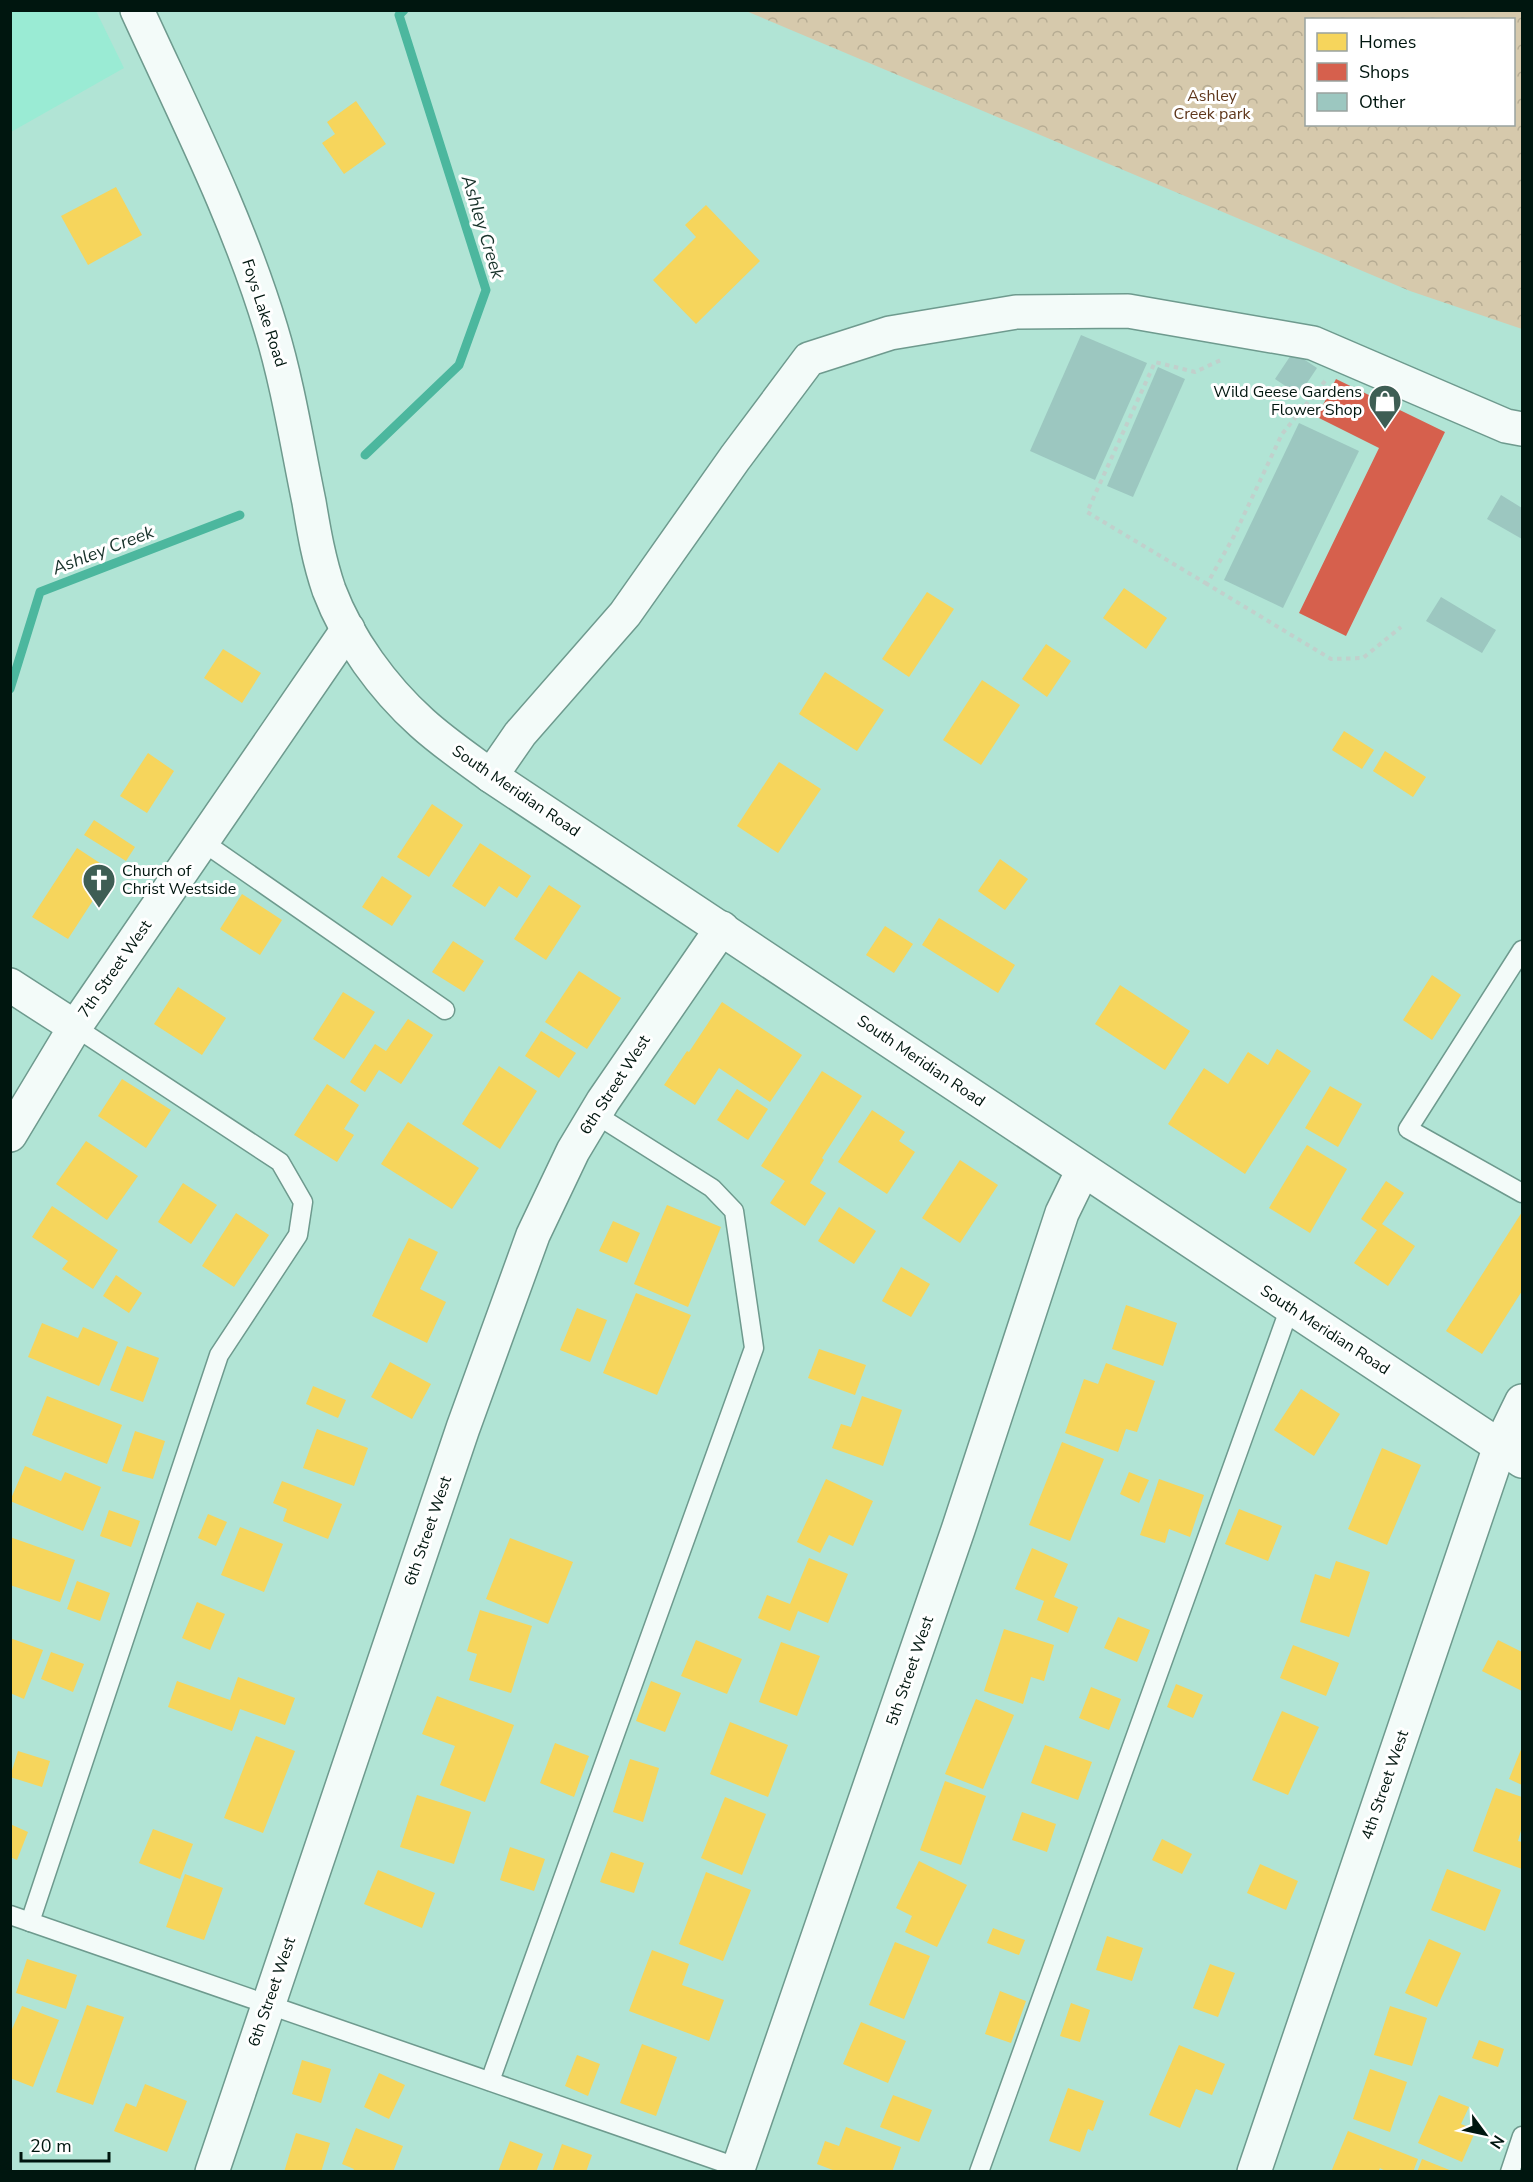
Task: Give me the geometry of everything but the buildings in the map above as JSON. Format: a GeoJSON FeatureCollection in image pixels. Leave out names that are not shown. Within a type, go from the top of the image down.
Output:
{"type":"FeatureCollection","features":[{"type":"Feature","properties":{"kind":"street","name":"Foys Lake Road"},"geometry":{"type":"LineString","coordinates":[[137,10],[218,188],[256,285],[283,374],[322,569],[338,611],[348,629]]}},
{"type":"Feature","properties":{"kind":"street"},"geometry":{"type":"LineString","coordinates":[[491,776],[520,734],[625,614],[735,458],[809,359],[890,333],[1016,312],[1128,311],[1313,343],[1506,426],[1522,429]]}},
{"type":"Feature","properties":{"kind":"street","name":"South Meridian Road"},"geometry":{"type":"LineString","coordinates":[[348,629],[370,664],[395,696],[422,723],[491,776],[1511,1454]]}},
{"type":"Feature","properties":{"kind":"street","name":"7th Street West"},"geometry":{"type":"LineString","coordinates":[[10,1135],[75,1027],[348,629]]}},
{"type":"Feature","properties":{"kind":"street","name":"6th Street West"},"geometry":{"type":"LineString","coordinates":[[212,2172],[463,1428],[533,1235],[573,1151],[595,1114],[722,928]]}},
{"type":"Feature","properties":{"kind":"street"},"geometry":{"type":"LineString","coordinates":[[10,985],[75,1027]]}},
{"type":"Feature","properties":{"kind":"street","name":"5th Street West"},"geometry":{"type":"LineString","coordinates":[[741,2170],[958,1530],[1062,1213],[1083,1170]]}},
{"type":"Feature","properties":{"kind":"street","name":"4th Street West"},"geometry":{"type":"LineString","coordinates":[[1254,2172],[1511,1454],[1522,1401]]}},
{"type":"Feature","properties":{"kind":"lane"},"geometry":{"type":"LineString","coordinates":[[203,842],[445,1010]]}},
{"type":"Feature","properties":{"kind":"lane"},"geometry":{"type":"LineString","coordinates":[[1522,950],[1408,1129],[1522,1193]]}},
{"type":"Feature","properties":{"kind":"lane"},"geometry":{"type":"LineString","coordinates":[[30,1922],[219,1355],[298,1235],[303,1202],[280,1162],[75,1027]]}},
{"type":"Feature","properties":{"kind":"lane"},"geometry":{"type":"LineString","coordinates":[[490,2081],[754,1348],[734,1212],[712,1188],[595,1114]]}},
{"type":"Feature","properties":{"kind":"lane"},"geometry":{"type":"LineString","coordinates":[[979,2172],[1290,1307]]}},
{"type":"Feature","properties":{"kind":"lane"},"geometry":{"type":"LineString","coordinates":[[10,1915],[269,2003],[741,2170]]}},
{"type":"Feature","properties":{"kind":"lane"},"geometry":{"type":"LineString","coordinates":[[1510,2172],[1522,2136]]}},
{"type":"Feature","properties":{"kind":"path"},"geometry":{"type":"LineString","coordinates":[[1261,334],[1245,349],[1195,372],[1155,362],[1087,512],[1331,659],[1364,658],[1401,627]]}},
{"type":"Feature","properties":{"kind":"path"},"geometry":{"type":"LineString","coordinates":[[1208,584],[1234,536],[1282,434],[1319,390],[1343,356]]}},
{"type":"Feature","properties":{"kind":"shaded area"},"geometry":{"type":"Polygon","coordinates":[[[11,10],[96,11],[124,68],[11,132],[11,10]]]}},
{"type":"Feature","properties":{"kind":"green space","name":"Ashley Creek park"},"geometry":{"type":"Polygon","coordinates":[[[746,11],[1522,11],[1522,329],[1410,291],[746,11]]]}},
{"type":"Feature","properties":{"kind":"waterway","name":"Ashley Creek"},"geometry":{"type":"LineString","coordinates":[[365,455],[459,365],[486,290],[399,15],[404,10]]}},
{"type":"Feature","properties":{"kind":"waterway","name":"Ashley Creek"},"geometry":{"type":"LineString","coordinates":[[10,689],[40,592],[240,515]]}},
{"type":"Feature","properties":{"kind":"place","name":"Wild Geese Gardens Flower Shop"},"geometry":{"type":"Point","coordinates":[1385,430]}},
{"type":"Feature","properties":{"kind":"place","name":"Church of Christ Westside"},"geometry":{"type":"Point","coordinates":[99,909]}}]}
